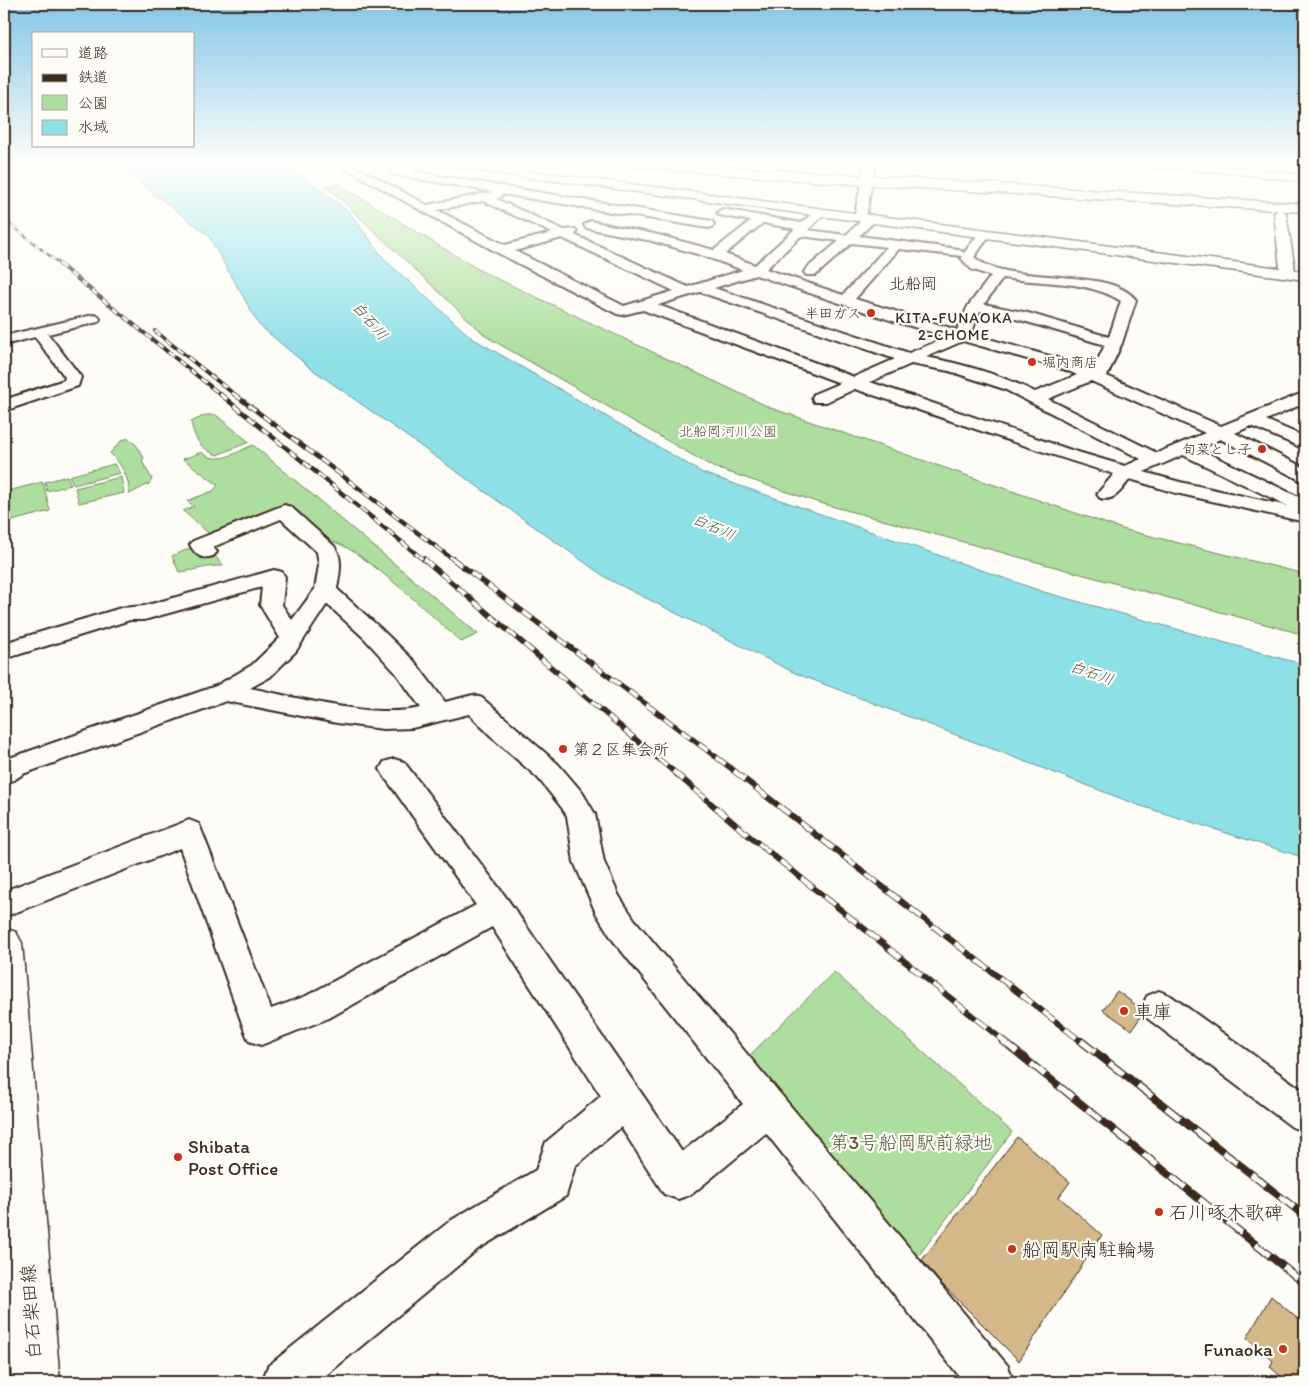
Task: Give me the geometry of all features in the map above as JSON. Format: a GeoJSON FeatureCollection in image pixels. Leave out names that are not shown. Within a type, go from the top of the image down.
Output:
{"type":"FeatureCollection","features":[{"type":"Feature","properties":{"kind":"main road"},"geometry":{"type":"LineString","coordinates":[[923,227],[1305,276]]}},
{"type":"Feature","properties":{"kind":"main road"},"geometry":{"type":"LineString","coordinates":[[1282,227],[1288,274]]}},
{"type":"Feature","properties":{"kind":"main road","name":"白石柴田線"},"geometry":{"type":"LineString","coordinates":[[4,943],[36,1382]]}},
{"type":"Feature","properties":{"kind":"street"},"geometry":{"type":"LineString","coordinates":[[458,227],[622,311],[757,270],[804,227]]}},
{"type":"Feature","properties":{"kind":"street"},"geometry":{"type":"LineString","coordinates":[[549,227],[694,290],[910,359],[952,367],[1010,386],[1157,460]]}},
{"type":"Feature","properties":{"kind":"street"},"geometry":{"type":"LineString","coordinates":[[502,250],[565,234],[585,227]]}},
{"type":"Feature","properties":{"kind":"street"},"geometry":{"type":"LineString","coordinates":[[598,227],[679,244],[846,300],[962,336],[1043,358],[1095,377],[1221,434],[1305,475]]}},
{"type":"Feature","properties":{"kind":"street"},"geometry":{"type":"LineString","coordinates":[[679,244],[704,227]]}},
{"type":"Feature","properties":{"kind":"street"},"geometry":{"type":"LineString","coordinates":[[716,255],[752,227]]}},
{"type":"Feature","properties":{"kind":"street"},"geometry":{"type":"LineString","coordinates":[[791,227],[851,239],[958,254]]}},
{"type":"Feature","properties":{"kind":"street"},"geometry":{"type":"LineString","coordinates":[[811,272],[851,239],[860,227]]}},
{"type":"Feature","properties":{"kind":"street"},"geometry":{"type":"LineString","coordinates":[[984,235],[967,258],[968,261],[980,268],[1000,273],[1105,287],[1125,296],[1129,300],[1114,343],[1095,377],[1035,398]]}},
{"type":"Feature","properties":{"kind":"street"},"geometry":{"type":"LineString","coordinates":[[846,300],[896,245]]}},
{"type":"Feature","properties":{"kind":"street"},"geometry":{"type":"LineString","coordinates":[[820,398],[962,336],[975,306],[1000,273]]}},
{"type":"Feature","properties":{"kind":"street"},"geometry":{"type":"LineString","coordinates":[[644,305],[855,383],[1125,473],[1176,487],[1305,516]]}},
{"type":"Feature","properties":{"kind":"street"},"geometry":{"type":"LineString","coordinates":[[975,306],[1032,318],[1114,343]]}},
{"type":"Feature","properties":{"kind":"street"},"geometry":{"type":"LineString","coordinates":[[4,340],[93,319]]}},
{"type":"Feature","properties":{"kind":"street"},"geometry":{"type":"LineString","coordinates":[[4,406],[72,383],[73,377],[39,332]]}},
{"type":"Feature","properties":{"kind":"street"},"geometry":{"type":"LineString","coordinates":[[1107,494],[1125,473],[1305,398]]}},
{"type":"Feature","properties":{"kind":"street"},"geometry":{"type":"LineString","coordinates":[[1252,420],[1305,444]]}},
{"type":"Feature","properties":{"kind":"street"},"geometry":{"type":"LineString","coordinates":[[1185,449],[1305,508]]}},
{"type":"Feature","properties":{"kind":"street"},"geometry":{"type":"LineString","coordinates":[[4,773],[13,767],[225,692],[261,671],[288,645],[314,603],[326,591],[330,565],[327,550],[284,511],[200,545],[206,552]]}},
{"type":"Feature","properties":{"kind":"street"},"geometry":{"type":"LineString","coordinates":[[4,651],[130,612],[144,613],[274,577],[272,605],[292,638]]}},
{"type":"Feature","properties":{"kind":"street"},"geometry":{"type":"LineString","coordinates":[[326,591],[372,633],[405,667],[439,713]]}},
{"type":"Feature","properties":{"kind":"street"},"geometry":{"type":"LineString","coordinates":[[225,692],[369,719],[412,719],[473,704],[482,710],[505,734],[548,771],[580,814],[589,862],[612,912],[623,929],[992,1382]]}},
{"type":"Feature","properties":{"kind":"street"},"geometry":{"type":"LineString","coordinates":[[394,769],[498,909],[678,1180],[768,1108]]}},
{"type":"Feature","properties":{"kind":"street"},"geometry":{"type":"LineString","coordinates":[[4,904],[188,832],[261,1028],[317,1007],[498,909]]}},
{"type":"Feature","properties":{"kind":"street"},"geometry":{"type":"LineString","coordinates":[[1159,1007],[1305,1114]]}},
{"type":"Feature","properties":{"kind":"street"},"geometry":{"type":"LineString","coordinates":[[284,1382],[464,1235],[552,1182],[559,1155],[624,1100]]}},
{"type":"Feature","properties":{"kind":"green space","name":"北船岡河川公園"},"geometry":{"type":"Polygon","coordinates":[[[369,227],[408,227],[481,271],[771,408],[1122,529],[1305,574],[1305,635],[820,503],[713,467],[487,337],[369,227]]]}},
{"type":"Feature","properties":{"kind":"green space"},"geometry":{"type":"Polygon","coordinates":[[[206,415],[216,415],[249,442],[217,455],[206,449],[199,443],[194,434],[191,422],[206,415]]]}},
{"type":"Feature","properties":{"kind":"green space"},"geometry":{"type":"Polygon","coordinates":[[[129,438],[137,446],[144,458],[142,461],[152,479],[149,484],[129,494],[124,472],[110,453],[122,440],[129,438]]]}},
{"type":"Feature","properties":{"kind":"green space"},"geometry":{"type":"Polygon","coordinates":[[[253,445],[478,634],[461,642],[377,569],[359,555],[332,542],[289,508],[212,536],[183,511],[194,506],[187,501],[213,491],[218,485],[183,459],[202,452],[214,458],[221,458],[253,445]]]}},
{"type":"Feature","properties":{"kind":"green space"},"geometry":{"type":"Polygon","coordinates":[[[114,464],[120,473],[74,485],[69,476],[114,464]]]}},
{"type":"Feature","properties":{"kind":"green space"},"geometry":{"type":"Polygon","coordinates":[[[67,476],[71,485],[47,491],[45,482],[67,476]]]}},
{"type":"Feature","properties":{"kind":"green space"},"geometry":{"type":"Polygon","coordinates":[[[121,477],[124,493],[79,503],[75,488],[121,477]]]}},
{"type":"Feature","properties":{"kind":"green space"},"geometry":{"type":"Polygon","coordinates":[[[43,482],[50,511],[4,523],[4,492],[43,482]]]}},
{"type":"Feature","properties":{"kind":"green space"},"geometry":{"type":"Polygon","coordinates":[[[191,548],[201,558],[213,553],[223,566],[179,572],[172,556],[191,548]]]}},
{"type":"Feature","properties":{"kind":"green space","name":"第3号船岡駅前緑地"},"geometry":{"type":"Polygon","coordinates":[[[834,972],[1012,1132],[913,1263],[749,1056],[834,972]]]}},
{"type":"Feature","properties":{"kind":"water","name":"白石川"},"geometry":{"type":"Polygon","coordinates":[[[197,227],[360,227],[385,260],[472,338],[703,473],[1044,592],[1305,665],[1305,858],[1138,805],[795,673],[608,579],[309,367],[259,325],[208,235],[197,227]]]}},
{"type":"Feature","properties":{"kind":"building","name":"車庫"},"geometry":{"type":"Polygon","coordinates":[[[1117,991],[1140,1008],[1143,1013],[1132,1030],[1103,1010],[1117,991]]]}},
{"type":"Feature","properties":{"kind":"building","name":"船岡駅南駐輪場"},"geometry":{"type":"Polygon","coordinates":[[[1017,1137],[1070,1182],[1059,1197],[1102,1235],[1019,1361],[939,1281],[922,1260],[1017,1137]]]}},
{"type":"Feature","properties":{"kind":"building","name":"Funaoka"},"geometry":{"type":"Polygon","coordinates":[[[1271,1296],[1305,1325],[1305,1382],[1287,1382],[1270,1367],[1273,1361],[1247,1338],[1271,1296]]]}},
{"type":"Feature","properties":{"kind":"railway"},"geometry":{"type":"LineString","coordinates":[[14,227],[61,265]]}},
{"type":"Feature","properties":{"kind":"railway"},"geometry":{"type":"LineString","coordinates":[[59,264],[221,395]]}},
{"type":"Feature","properties":{"kind":"railway"},"geometry":{"type":"LineString","coordinates":[[155,331],[235,395]]}},
{"type":"Feature","properties":{"kind":"railway"},"geometry":{"type":"LineString","coordinates":[[220,394],[425,561]]}},
{"type":"Feature","properties":{"kind":"railway"},"geometry":{"type":"LineString","coordinates":[[234,394],[455,561]]}},
{"type":"Feature","properties":{"kind":"railway"},"geometry":{"type":"LineString","coordinates":[[424,559],[674,772]]}},
{"type":"Feature","properties":{"kind":"railway"},"geometry":{"type":"LineString","coordinates":[[453,559],[736,772]]}},
{"type":"Feature","properties":{"kind":"railway"},"geometry":{"type":"LineString","coordinates":[[673,771],[749,836],[1005,1042]]}},
{"type":"Feature","properties":{"kind":"railway"},"geometry":{"type":"LineString","coordinates":[[734,771],[1082,1042]]}},
{"type":"Feature","properties":{"kind":"railway"},"geometry":{"type":"LineString","coordinates":[[1003,1041],[1305,1284]]}},
{"type":"Feature","properties":{"kind":"railway"},"geometry":{"type":"LineString","coordinates":[[1081,1041],[1305,1216]]}},
{"type":"Feature","properties":{"kind":"place","name":"半田ガス"},"geometry":{"type":"Point","coordinates":[871,313]}},
{"type":"Feature","properties":{"kind":"place","name":"堀内商店"},"geometry":{"type":"Point","coordinates":[1032,362]}},
{"type":"Feature","properties":{"kind":"place","name":"旬菜とし子"},"geometry":{"type":"Point","coordinates":[1262,449]}},
{"type":"Feature","properties":{"kind":"place","name":"第２区集会所"},"geometry":{"type":"Point","coordinates":[563,749]}},
{"type":"Feature","properties":{"kind":"place","name":"車庫"},"geometry":{"type":"Point","coordinates":[1124,1011]}},
{"type":"Feature","properties":{"kind":"place","name":"Shibata Post Office"},"geometry":{"type":"Point","coordinates":[178,1157]}},
{"type":"Feature","properties":{"kind":"place","name":"石川啄木歌碑"},"geometry":{"type":"Point","coordinates":[1159,1212]}},
{"type":"Feature","properties":{"kind":"place","name":"船岡駅南駐輪場"},"geometry":{"type":"Point","coordinates":[1012,1249]}},
{"type":"Feature","properties":{"kind":"place","name":"Funaoka"},"geometry":{"type":"Point","coordinates":[1283,1349]}},
{"type":"Feature","properties":{"kind":"district","name":"北船岡"},"geometry":{"type":"Point","coordinates":[913,283]}},
{"type":"Feature","properties":{"kind":"district","name":"KITA-FUNAOKA 2-CHOME"},"geometry":{"type":"Point","coordinates":[954,326]}}]}
